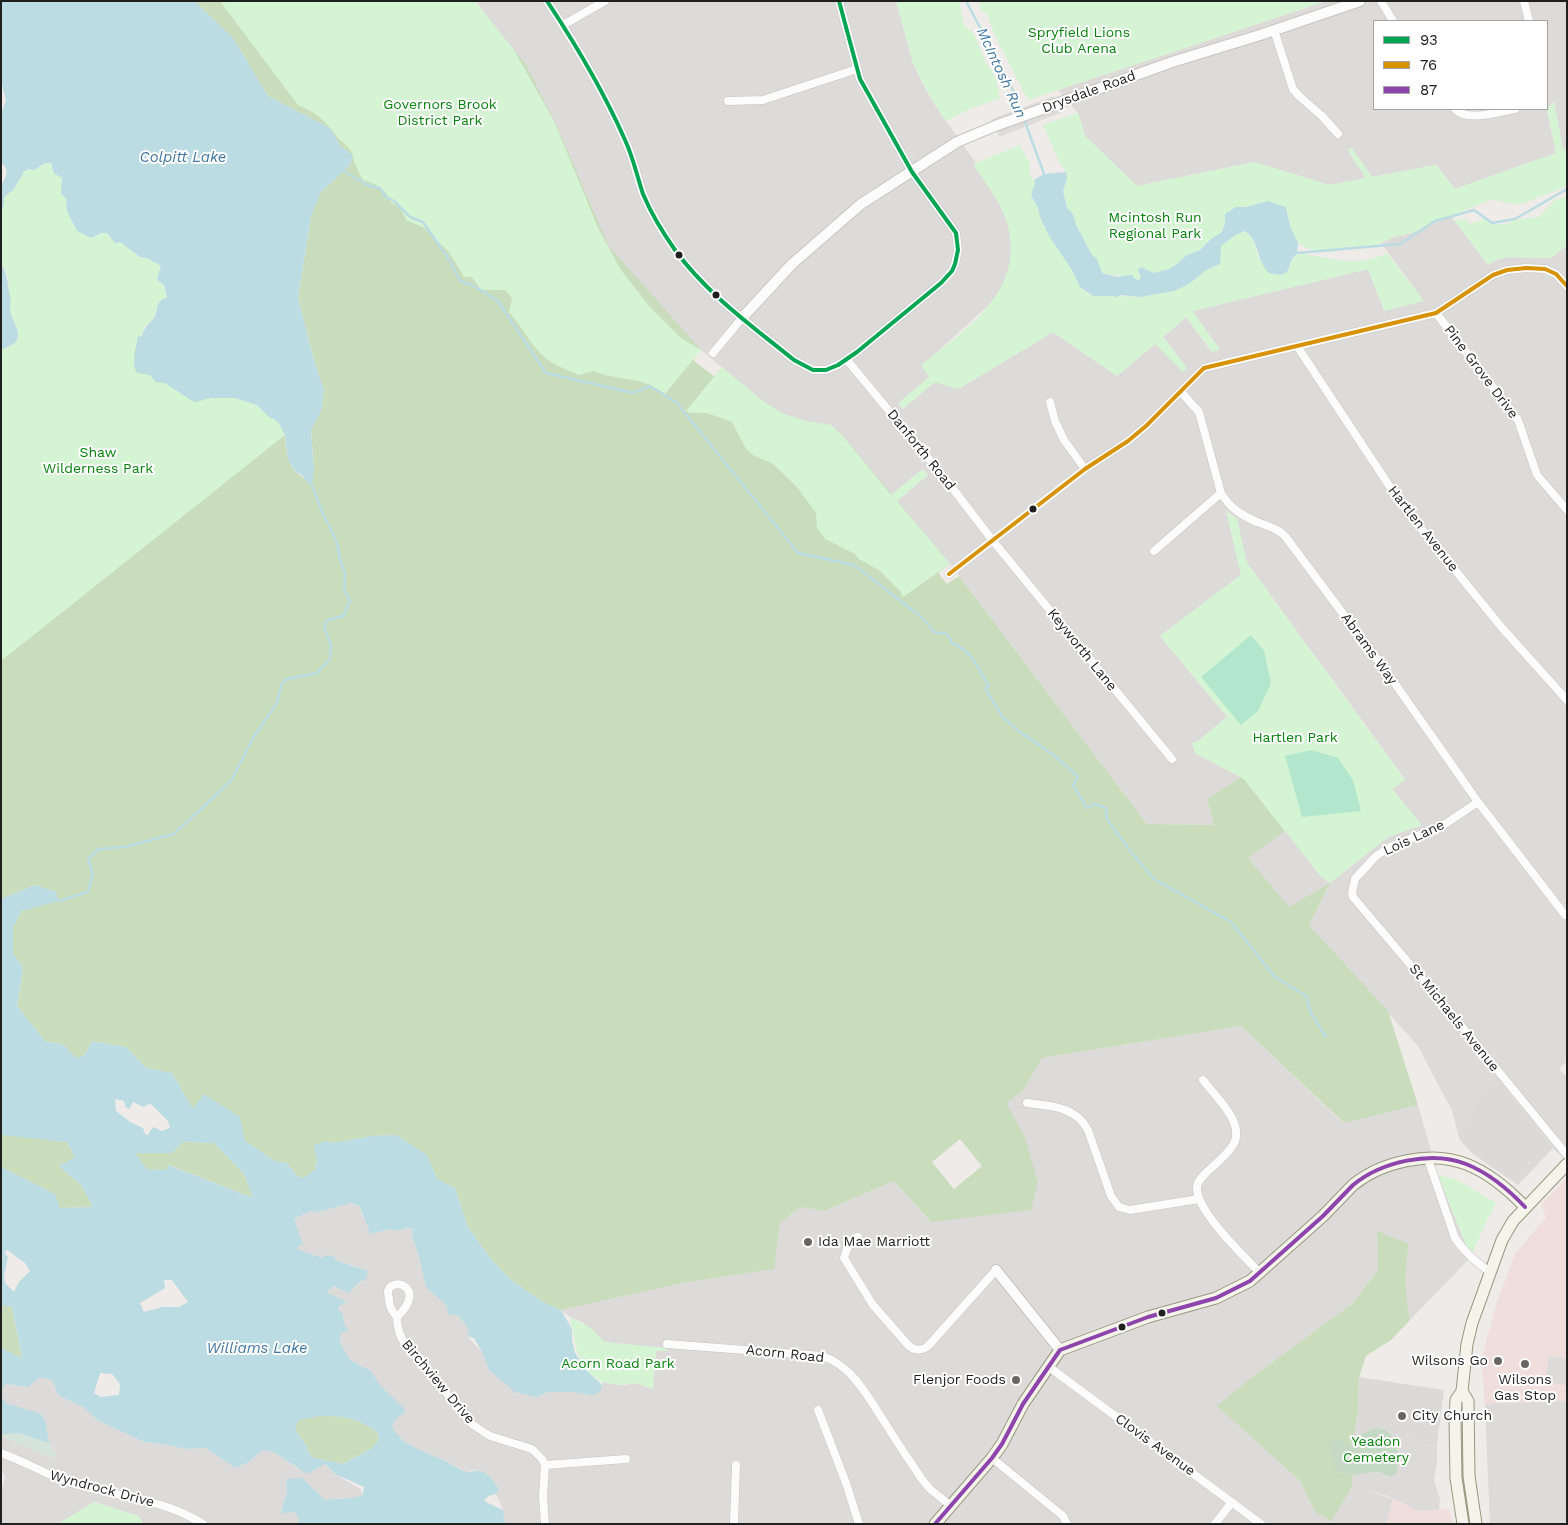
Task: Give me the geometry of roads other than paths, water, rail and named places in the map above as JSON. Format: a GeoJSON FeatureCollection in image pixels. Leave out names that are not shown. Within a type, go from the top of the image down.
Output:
{"type":"FeatureCollection","features":[{"type":"Feature","properties":{"kind":"main road"},"geometry":{"type":"LineString","coordinates":[[935,1524],[992,1458],[1002,1444],[1022,1404],[1060,1350],[1148,1317],[1216,1298],[1250,1281],[1363,1177],[1397,1163],[1428,1159],[1457,1161],[1478,1170],[1499,1183],[1525,1207]]}},
{"type":"Feature","properties":{"kind":"main road"},"geometry":{"type":"LineString","coordinates":[[1463,1524],[1456,1478],[1456,1400],[1462,1390],[1469,1337],[1479,1302],[1502,1240],[1513,1221],[1567,1164]]}},
{"type":"Feature","properties":{"kind":"main road"},"geometry":{"type":"LineString","coordinates":[[1462,1390],[1468,1401],[1469,1476],[1476,1524]]}},
{"type":"Feature","properties":{"kind":"street"},"geometry":{"type":"LineString","coordinates":[[547,1],[563,25],[611,109],[626,142],[644,196],[674,249],[694,274],[725,305],[794,360],[813,370],[826,370],[847,360],[941,283],[952,271],[958,250],[956,233],[912,172],[860,79],[839,1]]}},
{"type":"Feature","properties":{"kind":"street"},"geometry":{"type":"LineString","coordinates":[[563,25],[605,1]]}},
{"type":"Feature","properties":{"kind":"street","name":"Drysdale Road"},"geometry":{"type":"LineString","coordinates":[[714,353],[742,318],[792,264],[854,210],[957,142],[995,126],[1172,62],[1360,1]]}},
{"type":"Feature","properties":{"kind":"street"},"geometry":{"type":"LineString","coordinates":[[1381,1],[1392,20]]}},
{"type":"Feature","properties":{"kind":"street"},"geometry":{"type":"LineString","coordinates":[[1524,1],[1529,20]]}},
{"type":"Feature","properties":{"kind":"street"},"geometry":{"type":"LineString","coordinates":[[1274,30],[1293,89],[1338,134]]}},
{"type":"Feature","properties":{"kind":"street"},"geometry":{"type":"LineString","coordinates":[[728,101],[763,100],[857,69]]}},
{"type":"Feature","properties":{"kind":"street"},"geometry":{"type":"LineString","coordinates":[[1456,110],[1461,114],[1470,116],[1509,110]]}},
{"type":"Feature","properties":{"kind":"street"},"geometry":{"type":"LineString","coordinates":[[949,574],[1086,469],[1128,441],[1146,426],[1204,368],[1436,313],[1493,275],[1507,270],[1545,269],[1556,274],[1567,286]]}},
{"type":"Feature","properties":{"kind":"street","name":"Pine Grove Drive"},"geometry":{"type":"LineString","coordinates":[[1436,313],[1518,420],[1537,475],[1567,510]]}},
{"type":"Feature","properties":{"kind":"street","name":"Hartlen Avenue"},"geometry":{"type":"LineString","coordinates":[[1297,346],[1402,505],[1503,629],[1567,700]]}},
{"type":"Feature","properties":{"kind":"street","name":"Danforth Road"},"geometry":{"type":"LineString","coordinates":[[847,360],[948,481],[993,541]]}},
{"type":"Feature","properties":{"kind":"street","name":"Abrams Way"},"geometry":{"type":"LineString","coordinates":[[1180,392],[1199,412],[1220,493],[1231,508],[1248,518],[1280,531],[1285,536],[1391,678],[1478,802],[1565,915]]}},
{"type":"Feature","properties":{"kind":"street"},"geometry":{"type":"LineString","coordinates":[[1050,402],[1055,421],[1064,440],[1086,469]]}},
{"type":"Feature","properties":{"kind":"street"},"geometry":{"type":"LineString","coordinates":[[1154,551],[1220,493]]}},
{"type":"Feature","properties":{"kind":"street","name":"Keyworth Lane"},"geometry":{"type":"LineString","coordinates":[[993,541],[1172,759]]}},
{"type":"Feature","properties":{"kind":"street","name":"Lois Lane"},"geometry":{"type":"LineString","coordinates":[[1355,879],[1376,856],[1390,847],[1442,826],[1478,802]]}},
{"type":"Feature","properties":{"kind":"street","name":"St Michaels Avenue"},"geometry":{"type":"LineString","coordinates":[[1355,879],[1353,897],[1441,1000],[1567,1155]]}},
{"type":"Feature","properties":{"kind":"street"},"geometry":{"type":"LineString","coordinates":[[1203,1080],[1233,1119],[1237,1135],[1231,1149],[1199,1180],[1197,1189],[1200,1199],[1220,1231],[1260,1273]]}},
{"type":"Feature","properties":{"kind":"street"},"geometry":{"type":"LineString","coordinates":[[1027,1103],[1068,1110],[1082,1120],[1088,1130],[1111,1196],[1119,1207],[1130,1210],[1200,1199]]}},
{"type":"Feature","properties":{"kind":"street"},"geometry":{"type":"LineString","coordinates":[[1428,1159],[1455,1238],[1473,1260],[1490,1272]]}},
{"type":"Feature","properties":{"kind":"street"},"geometry":{"type":"LineString","coordinates":[[858,1238],[854,1238],[846,1249],[844,1258],[873,1305],[908,1346],[915,1350],[926,1348],[996,1270],[1060,1350]]}},
{"type":"Feature","properties":{"kind":"street","name":"Birchview Drive"},"geometry":{"type":"LineString","coordinates":[[397,1316],[397,1325],[402,1339],[473,1426],[490,1436],[532,1449],[545,1465]]}},
{"type":"Feature","properties":{"kind":"street","name":"Acorn Road"},"geometry":{"type":"LineString","coordinates":[[667,1344],[758,1350],[822,1356],[831,1359],[850,1374],[921,1478],[930,1489],[950,1506]]}},
{"type":"Feature","properties":{"kind":"street","name":"Clovis Avenue"},"geometry":{"type":"LineString","coordinates":[[1049,1366],[1261,1524]]}},
{"type":"Feature","properties":{"kind":"street"},"geometry":{"type":"LineString","coordinates":[[818,1410],[846,1483],[859,1524]]}},
{"type":"Feature","properties":{"kind":"street","name":"Wyndrock Drive"},"geometry":{"type":"LineString","coordinates":[[1,1453],[61,1480],[167,1507],[186,1514],[203,1524]]}},
{"type":"Feature","properties":{"kind":"street"},"geometry":{"type":"LineString","coordinates":[[545,1524],[543,1496],[545,1465],[626,1458]]}},
{"type":"Feature","properties":{"kind":"street"},"geometry":{"type":"LineString","coordinates":[[992,1458],[1063,1516],[1067,1524]]}},
{"type":"Feature","properties":{"kind":"street"},"geometry":{"type":"LineString","coordinates":[[734,1524],[736,1465]]}},
{"type":"Feature","properties":{"kind":"street"},"geometry":{"type":"LineString","coordinates":[[1215,1524],[1232,1502]]}},
{"type":"Feature","properties":{"kind":"water","name":"Colpitt Lake"},"geometry":{"type":"Polygon","coordinates":[[[1,1],[194,1],[233,38],[268,96],[330,128],[340,146],[353,155],[350,165],[321,192],[311,216],[298,298],[324,390],[321,411],[311,430],[314,470],[312,485],[296,472],[288,460],[285,435],[278,422],[268,416],[257,405],[235,398],[210,398],[194,402],[165,383],[156,382],[150,375],[136,372],[134,358],[137,337],[142,336],[154,318],[158,303],[167,298],[164,285],[157,280],[161,266],[147,258],[140,257],[120,242],[115,243],[107,233],[101,233],[91,238],[77,231],[67,211],[66,199],[61,193],[62,178],[54,173],[51,163],[45,163],[34,170],[27,169],[23,171],[13,190],[4,197],[4,205],[1,210],[1,188],[7,172],[1,162],[1,115],[6,100],[1,80],[1,1]]]}},
{"type":"Feature","properties":{"kind":"water"},"geometry":{"type":"Polygon","coordinates":[[[1066,172],[1067,179],[1063,191],[1067,208],[1073,214],[1076,225],[1092,255],[1097,259],[1102,273],[1117,277],[1132,275],[1135,279],[1139,280],[1141,278],[1138,270],[1141,267],[1154,273],[1169,269],[1187,255],[1200,250],[1211,239],[1222,232],[1225,224],[1225,214],[1236,207],[1246,207],[1268,201],[1286,207],[1290,226],[1298,243],[1297,253],[1292,259],[1287,272],[1281,275],[1269,273],[1262,263],[1253,239],[1244,231],[1221,246],[1220,264],[1206,270],[1189,284],[1174,291],[1140,297],[1121,295],[1117,297],[1093,296],[1080,287],[1072,270],[1049,236],[1031,195],[1034,180],[1044,174],[1066,172]]]}},
{"type":"Feature","properties":{"kind":"water"},"geometry":{"type":"Polygon","coordinates":[[[1,264],[8,281],[11,300],[10,312],[18,332],[16,342],[4,349],[1,348],[1,264]]]}},
{"type":"Feature","properties":{"kind":"water","name":"Williams Lake"},"geometry":{"type":"Polygon","coordinates":[[[35,885],[56,892],[59,901],[21,911],[13,928],[13,953],[23,968],[17,1006],[45,1041],[64,1045],[76,1058],[84,1056],[92,1041],[126,1047],[146,1068],[172,1073],[193,1109],[204,1094],[240,1117],[245,1141],[275,1161],[287,1163],[297,1176],[304,1178],[315,1169],[317,1160],[314,1145],[326,1141],[334,1143],[372,1136],[396,1135],[427,1155],[437,1179],[455,1188],[468,1227],[490,1258],[510,1279],[543,1302],[561,1310],[572,1329],[575,1353],[587,1371],[603,1386],[597,1394],[590,1395],[574,1392],[548,1392],[536,1397],[515,1392],[489,1370],[474,1338],[467,1336],[469,1330],[459,1316],[448,1314],[447,1306],[426,1287],[412,1236],[413,1229],[405,1228],[398,1231],[391,1229],[370,1234],[360,1206],[351,1203],[318,1212],[310,1211],[294,1219],[303,1245],[299,1245],[297,1249],[322,1258],[327,1255],[335,1257],[335,1260],[368,1271],[366,1280],[361,1281],[348,1293],[334,1286],[326,1292],[347,1302],[338,1307],[338,1310],[343,1314],[344,1323],[348,1330],[341,1333],[340,1342],[350,1360],[371,1371],[379,1384],[404,1408],[405,1412],[395,1420],[392,1427],[396,1434],[414,1447],[462,1470],[470,1472],[480,1471],[486,1474],[499,1489],[496,1494],[488,1496],[484,1501],[503,1510],[505,1524],[298,1524],[299,1519],[294,1512],[280,1513],[287,1493],[286,1479],[302,1478],[325,1500],[358,1497],[363,1495],[364,1487],[335,1474],[325,1464],[307,1474],[275,1453],[263,1450],[247,1463],[235,1468],[206,1448],[185,1449],[144,1442],[97,1420],[82,1406],[59,1396],[52,1380],[40,1377],[28,1387],[5,1384],[1,1391],[1,1348],[22,1358],[12,1307],[1,1305],[1,1167],[55,1194],[60,1208],[93,1207],[82,1186],[59,1166],[75,1157],[67,1142],[1,1135],[1,899],[35,885]],[[115,1099],[116,1111],[130,1122],[143,1128],[145,1134],[148,1135],[153,1127],[162,1131],[170,1128],[168,1121],[150,1103],[143,1107],[133,1102],[129,1109],[124,1101],[115,1099]],[[183,1142],[172,1153],[135,1153],[147,1169],[166,1170],[168,1165],[253,1198],[244,1174],[214,1143],[183,1142]],[[7,1250],[4,1252],[8,1257],[4,1275],[5,1283],[14,1292],[19,1282],[30,1271],[25,1263],[7,1250]],[[164,1280],[165,1288],[140,1303],[144,1312],[163,1307],[179,1307],[188,1302],[172,1280],[164,1280]],[[100,1373],[94,1393],[101,1397],[119,1395],[120,1384],[112,1374],[100,1373]],[[320,1416],[298,1420],[295,1430],[305,1443],[311,1457],[343,1464],[372,1448],[379,1440],[378,1433],[364,1424],[351,1419],[337,1417],[320,1416]]]}},
{"type":"Feature","properties":{"kind":"water"},"geometry":{"type":"Polygon","coordinates":[[[1,1396],[6,1403],[41,1414],[45,1421],[49,1443],[19,1433],[1,1434],[1,1396]]]}},
{"type":"Feature","properties":{"kind":"waterway","name":"McIntosh Run"},"geometry":{"type":"LineString","coordinates":[[966,1],[1015,94],[1022,114]]}},
{"type":"Feature","properties":{"kind":"waterway","name":"McIntosh Run"},"geometry":{"type":"LineString","coordinates":[[1024,119],[1044,174]]}},
{"type":"Feature","properties":{"kind":"waterway"},"geometry":{"type":"LineString","coordinates":[[344,171],[369,186],[380,188],[386,197],[394,201],[410,217],[423,222],[450,261],[460,281],[472,285],[497,300],[546,373],[633,393],[650,386],[677,403],[798,553],[854,565],[924,619],[934,632],[947,634],[953,644],[965,650],[974,661],[989,686],[985,688],[1002,716],[1016,729],[1055,756],[1078,777],[1073,785],[1087,808],[1095,804],[1106,808],[1107,819],[1154,879],[1231,922],[1274,976],[1306,996],[1311,1013],[1326,1037]]}},
{"type":"Feature","properties":{"kind":"waterway","name":"McIntosh Run"},"geometry":{"type":"LineString","coordinates":[[1297,253],[1400,244],[1435,221],[1474,210],[1492,223],[1515,219],[1567,189]]}},
{"type":"Feature","properties":{"kind":"waterway"},"geometry":{"type":"LineString","coordinates":[[59,901],[88,892],[93,874],[88,859],[99,849],[124,847],[174,834],[231,781],[253,738],[277,703],[281,685],[287,679],[317,673],[330,659],[331,645],[324,627],[327,620],[343,616],[350,601],[344,589],[345,573],[337,543],[312,485]]}},
{"type":"Feature","properties":{"kind":"place","name":"Ida Mae Marriott"},"geometry":{"type":"Point","coordinates":[808,1242]}},
{"type":"Feature","properties":{"kind":"place","name":"Wilsons Go"},"geometry":{"type":"Point","coordinates":[1498,1361]}},
{"type":"Feature","properties":{"kind":"place","name":"Wilsons Gas Stop"},"geometry":{"type":"Point","coordinates":[1525,1364]}},
{"type":"Feature","properties":{"kind":"place","name":"Flenjor Foods"},"geometry":{"type":"Point","coordinates":[1016,1380]}},
{"type":"Feature","properties":{"kind":"place","name":"City Church"},"geometry":{"type":"Point","coordinates":[1402,1416]}},
{"type":"Feature","properties":{"kind":"park label","name":"Spryfield Lions Club Arena"},"geometry":{"type":"Point","coordinates":[1079,42]}},
{"type":"Feature","properties":{"kind":"park label","name":"Governors Brook District Park"},"geometry":{"type":"Point","coordinates":[440,114]}},
{"type":"Feature","properties":{"kind":"park label","name":"Mcintosh Run Regional Park"},"geometry":{"type":"Point","coordinates":[1155,226]}},
{"type":"Feature","properties":{"kind":"park label","name":"Shaw Wilderness Park"},"geometry":{"type":"Point","coordinates":[98,462]}},
{"type":"Feature","properties":{"kind":"park label","name":"Hartlen Park"},"geometry":{"type":"Point","coordinates":[1295,738]}},
{"type":"Feature","properties":{"kind":"park label","name":"Acorn Road Park"},"geometry":{"type":"Point","coordinates":[618,1364]}},
{"type":"Feature","properties":{"kind":"park label","name":"Yeadon Cemetery"},"geometry":{"type":"Point","coordinates":[1376,1450]}}]}
